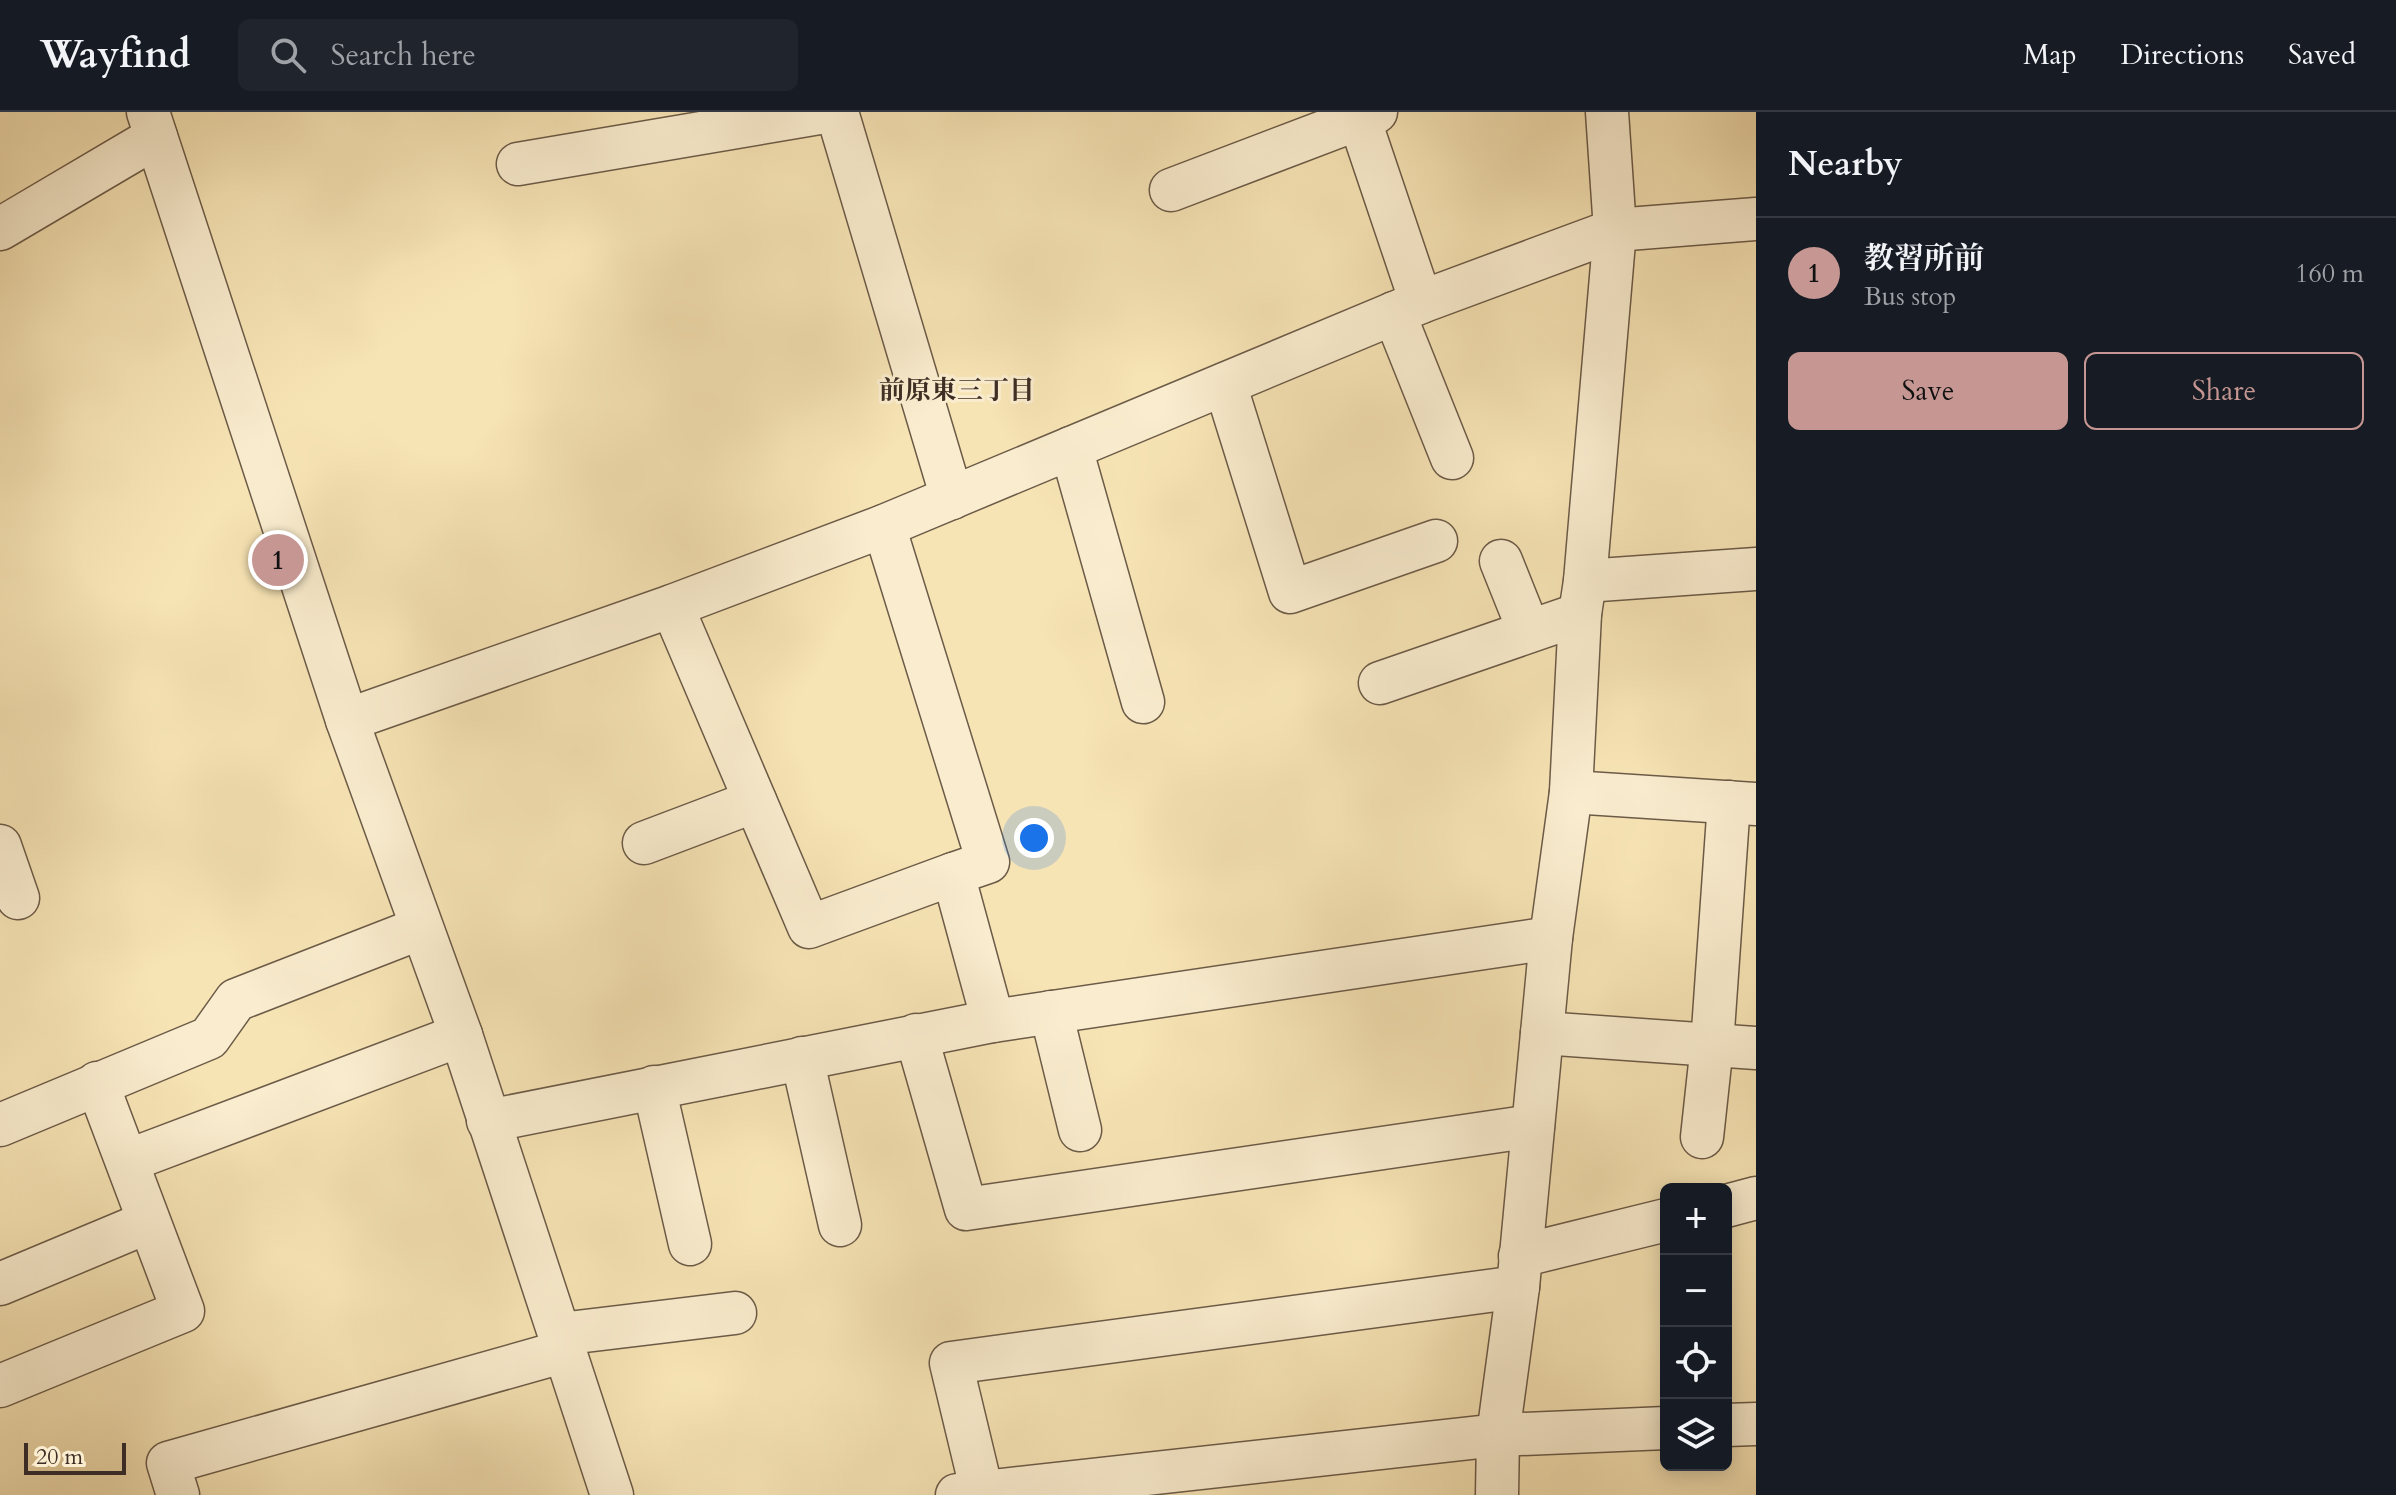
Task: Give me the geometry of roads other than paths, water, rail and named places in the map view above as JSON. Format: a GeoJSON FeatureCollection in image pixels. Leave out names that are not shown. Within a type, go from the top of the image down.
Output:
{"type":"FeatureCollection","features":[{"type":"Feature","properties":{"kind":"street"},"geometry":{"type":"LineString","coordinates":[[518,164],[825,112]]}},
{"type":"Feature","properties":{"kind":"street"},"geometry":{"type":"LineString","coordinates":[[837,112],[952,498]]}},
{"type":"Feature","properties":{"kind":"street"},"geometry":{"type":"LineString","coordinates":[[1497,1495],[1498,1435],[1519,1272],[1551,938],[1571,792],[1582,597],[1615,230],[1607,112]]}},
{"type":"Feature","properties":{"kind":"street"},"geometry":{"type":"LineString","coordinates":[[1171,190],[1364,114],[1408,307],[1452,458]]}},
{"type":"Feature","properties":{"kind":"street"},"geometry":{"type":"LineString","coordinates":[[0,229],[152,125],[347,720],[461,1035],[612,1495]]}},
{"type":"Feature","properties":{"kind":"street"},"geometry":{"type":"LineString","coordinates":[[347,720],[672,606],[884,526],[1408,307],[1615,230],[1756,219]]}},
{"type":"Feature","properties":{"kind":"street"},"geometry":{"type":"LineString","coordinates":[[1225,384],[1290,592],[1436,541]]}},
{"type":"Feature","properties":{"kind":"street"},"geometry":{"type":"LineString","coordinates":[[1071,448],[1143,702]]}},
{"type":"Feature","properties":{"kind":"street"},"geometry":{"type":"LineString","coordinates":[[672,606],[809,927],[988,862],[884,526]]}},
{"type":"Feature","properties":{"kind":"street"},"geometry":{"type":"LineString","coordinates":[[1501,561],[1529,631]]}},
{"type":"Feature","properties":{"kind":"street"},"geometry":{"type":"LineString","coordinates":[[1380,683],[1529,631],[1582,597],[1756,569]]}},
{"type":"Feature","properties":{"kind":"street"},"geometry":{"type":"LineString","coordinates":[[1571,792],[1742,803],[1702,1137]]}},
{"type":"Feature","properties":{"kind":"street"},"geometry":{"type":"LineString","coordinates":[[644,843],[755,801]]}},
{"type":"Feature","properties":{"kind":"street"},"geometry":{"type":"LineString","coordinates":[[0,846],[18,898]]}},
{"type":"Feature","properties":{"kind":"street"},"geometry":{"type":"LineString","coordinates":[[953,874],[993,1021]]}},
{"type":"Feature","properties":{"kind":"street"},"geometry":{"type":"LineString","coordinates":[[0,1125],[209,1038],[236,1000],[421,928]]}},
{"type":"Feature","properties":{"kind":"street"},"geometry":{"type":"LineString","coordinates":[[488,1121],[993,1021],[1551,938]]}},
{"type":"Feature","properties":{"kind":"street"},"geometry":{"type":"LineString","coordinates":[[1051,1012],[1080,1130]]}},
{"type":"Feature","properties":{"kind":"street"},"geometry":{"type":"LineString","coordinates":[[1542,1033],[1756,1048]]}},
{"type":"Feature","properties":{"kind":"street"},"geometry":{"type":"LineString","coordinates":[[127,1161],[461,1035]]}},
{"type":"Feature","properties":{"kind":"street"},"geometry":{"type":"LineString","coordinates":[[916,1035],[966,1209],[1533,1126]]}},
{"type":"Feature","properties":{"kind":"street"},"geometry":{"type":"LineString","coordinates":[[802,1058],[840,1225]]}},
{"type":"Feature","properties":{"kind":"street"},"geometry":{"type":"LineString","coordinates":[[0,1386],[183,1311],[97,1083]]}},
{"type":"Feature","properties":{"kind":"street"},"geometry":{"type":"LineString","coordinates":[[654,1087],[690,1244]]}},
{"type":"Feature","properties":{"kind":"street"},"geometry":{"type":"LineString","coordinates":[[1732,1204],[1756,1198]]}},
{"type":"Feature","properties":{"kind":"street"},"geometry":{"type":"LineString","coordinates":[[0,1284],[148,1222]]}},
{"type":"Feature","properties":{"kind":"street"},"geometry":{"type":"LineString","coordinates":[[1660,1222],[1519,1272],[951,1363],[970,1494],[1498,1435],[1660,1428]]}},
{"type":"Feature","properties":{"kind":"street"},"geometry":{"type":"LineString","coordinates":[[178,1495],[168,1463],[562,1343],[735,1313]]}},
{"type":"Feature","properties":{"kind":"street"},"geometry":{"type":"LineString","coordinates":[[1732,1425],[1756,1424]]}},
{"type":"Feature","properties":{"kind":"place","name":"教習所前"},"geometry":{"type":"Point","coordinates":[278,560]}},
{"type":"Feature","properties":{"kind":"district","name":"前原東三丁目"},"geometry":{"type":"Point","coordinates":[957,390]}}]}
